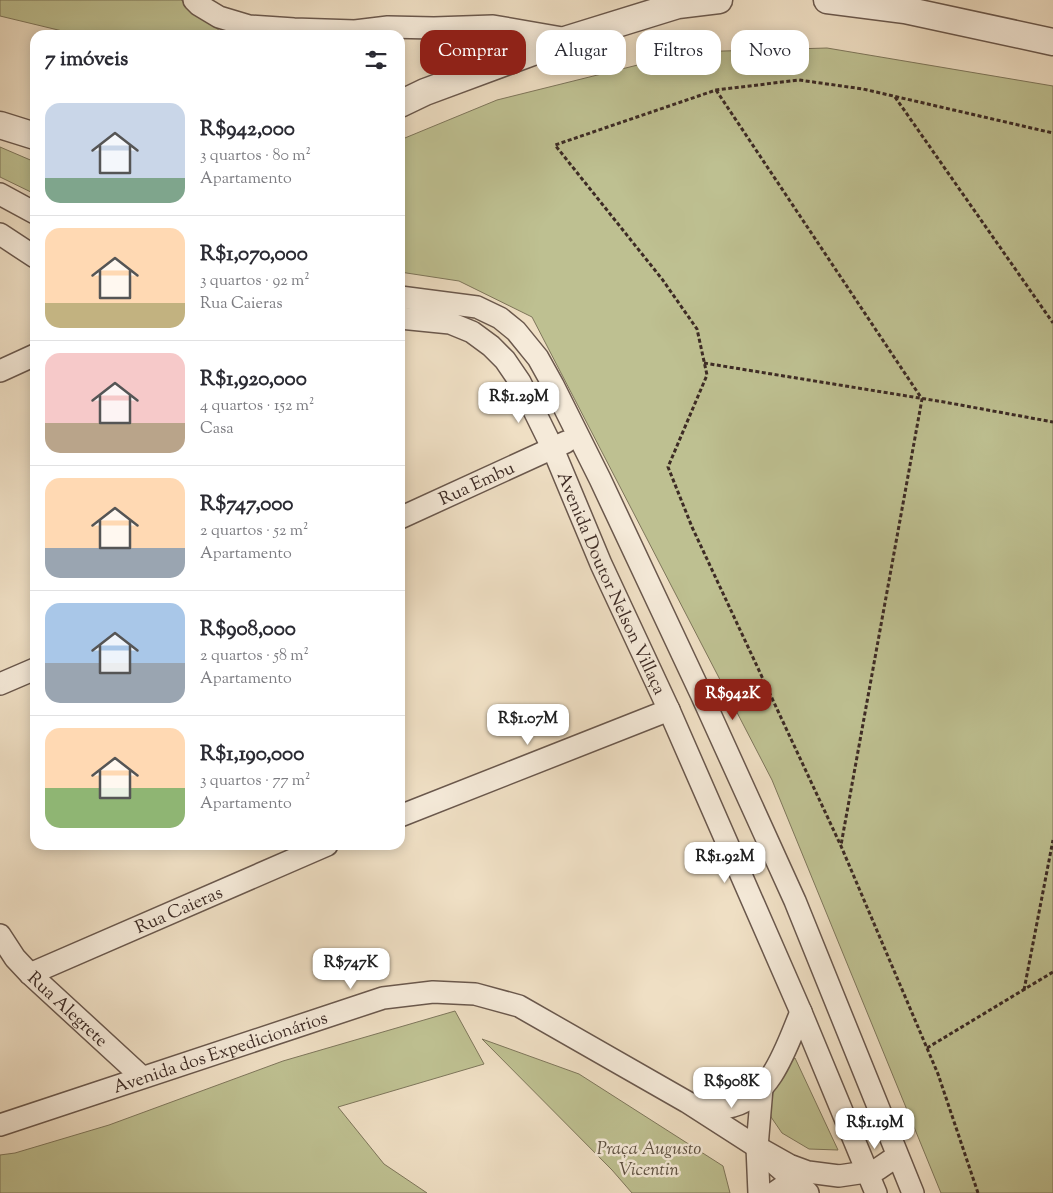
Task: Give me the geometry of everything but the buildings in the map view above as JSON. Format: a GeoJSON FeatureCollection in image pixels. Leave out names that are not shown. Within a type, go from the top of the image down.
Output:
{"type":"FeatureCollection","features":[{"type":"Feature","properties":{"kind":"street"},"geometry":{"type":"LineString","coordinates":[[194,0],[219,18],[249,26],[324,30]]}},
{"type":"Feature","properties":{"kind":"street"},"geometry":{"type":"LineString","coordinates":[[597,30],[678,5],[719,0]]}},
{"type":"Feature","properties":{"kind":"street"},"geometry":{"type":"LineString","coordinates":[[827,0],[906,10],[1053,42]]}},
{"type":"Feature","properties":{"kind":"street"},"geometry":{"type":"LineString","coordinates":[[405,30],[493,26],[536,33]]}},
{"type":"Feature","properties":{"kind":"street"},"geometry":{"type":"LineString","coordinates":[[405,102],[424,92],[536,51]]}},
{"type":"Feature","properties":{"kind":"street"},"geometry":{"type":"LineString","coordinates":[[0,126],[30,135]]}},
{"type":"Feature","properties":{"kind":"street"},"geometry":{"type":"LineString","coordinates":[[0,194],[30,210]]}},
{"type":"Feature","properties":{"kind":"street"},"geometry":{"type":"LineString","coordinates":[[0,234],[30,254]]}},
{"type":"Feature","properties":{"kind":"street","name":"Avenida Doutor Nelson Villaça"},"geometry":{"type":"LineString","coordinates":[[405,299],[477,307],[500,318],[516,331],[538,358],[579,436],[697,685],[796,901],[913,1193]]}},
{"type":"Feature","properties":{"kind":"street","name":"Avenida Doutor Nelson Villaça"},"geometry":{"type":"LineString","coordinates":[[405,318],[450,323],[472,332],[492,346],[505,360],[520,382],[553,449],[601,564],[669,710],[801,1012],[876,1193]]}},
{"type":"Feature","properties":{"kind":"street"},"geometry":{"type":"LineString","coordinates":[[0,372],[30,358]]}},
{"type":"Feature","properties":{"kind":"street","name":"Rua Embu"},"geometry":{"type":"LineString","coordinates":[[405,516],[579,436]]}},
{"type":"Feature","properties":{"kind":"street"},"geometry":{"type":"LineString","coordinates":[[0,684],[30,672]]}},
{"type":"Feature","properties":{"kind":"street"},"geometry":{"type":"LineString","coordinates":[[405,814],[669,710]]}},
{"type":"Feature","properties":{"kind":"street","name":"Rua Caieras"},"geometry":{"type":"LineString","coordinates":[[30,974],[315,850]]}},
{"type":"Feature","properties":{"kind":"street","name":"Rua Alegrete"},"geometry":{"type":"LineString","coordinates":[[0,935],[15,958],[30,974],[142,1077]]}},
{"type":"Feature","properties":{"kind":"street","name":"Avenida dos Expedicionários"},"geometry":{"type":"LineString","coordinates":[[0,1124],[384,998],[433,992],[467,993],[519,1006],[687,1102],[757,1147]]}},
{"type":"Feature","properties":{"kind":"street"},"geometry":{"type":"LineString","coordinates":[[687,1102],[706,1106],[732,1107],[752,1098],[772,1075],[801,1012]]}},
{"type":"Feature","properties":{"kind":"street"},"geometry":{"type":"LineString","coordinates":[[759,1193],[757,1147],[762,1088]]}},
{"type":"Feature","properties":{"kind":"street"},"geometry":{"type":"LineString","coordinates":[[757,1147],[789,1165],[808,1172],[839,1176],[878,1169],[897,1156]]}},
{"type":"Feature","properties":{"kind":"street"},"geometry":{"type":"LineString","coordinates":[[757,1147],[800,1187]]}},
{"type":"Feature","properties":{"kind":"street"},"geometry":{"type":"LineString","coordinates":[[774,1193],[800,1187]]}},
{"type":"Feature","properties":{"kind":"path"},"geometry":{"type":"LineString","coordinates":[[978,1193],[938,1074],[841,846],[692,527],[668,467],[707,375],[697,328],[662,279],[555,145],[716,90],[799,80],[863,89],[1053,133]]}},
{"type":"Feature","properties":{"kind":"path"},"geometry":{"type":"LineString","coordinates":[[716,90],[922,398],[841,846]]}},
{"type":"Feature","properties":{"kind":"path"},"geometry":{"type":"LineString","coordinates":[[894,96],[1053,323]]}},
{"type":"Feature","properties":{"kind":"path"},"geometry":{"type":"LineString","coordinates":[[704,363],[922,398],[1053,422]]}},
{"type":"Feature","properties":{"kind":"path"},"geometry":{"type":"LineString","coordinates":[[1024,990],[1053,840]]}},
{"type":"Feature","properties":{"kind":"path"},"geometry":{"type":"LineString","coordinates":[[927,1048],[1053,972]]}},
{"type":"Feature","properties":{"kind":"green space"},"geometry":{"type":"Polygon","coordinates":[[[0,0],[181,0],[219,30],[58,30],[0,16],[0,0]]]}},
{"type":"Feature","properties":{"kind":"green space"},"geometry":{"type":"Polygon","coordinates":[[[827,48],[1053,86],[1053,1193],[941,1193],[772,780],[532,317],[459,281],[405,273],[405,138],[497,100],[598,75],[626,75],[626,68],[636,65],[636,75],[721,75],[721,51],[731,51],[731,75],[809,75],[809,49],[827,48]]]}},
{"type":"Feature","properties":{"kind":"green space"},"geometry":{"type":"Polygon","coordinates":[[[0,147],[30,160],[30,192],[0,177],[0,147]]]}},
{"type":"Feature","properties":{"kind":"green space"},"geometry":{"type":"Polygon","coordinates":[[[455,1011],[484,1064],[338,1107],[384,1164],[427,1193],[0,1193],[0,1155],[15,1153],[109,1125],[283,1061],[455,1011]]]}},
{"type":"Feature","properties":{"kind":"green space","name":"Praça Augusto Vicentin"},"geometry":{"type":"Polygon","coordinates":[[[482,1039],[579,1074],[723,1166],[730,1193],[632,1193],[612,1170],[482,1039]]]}},
{"type":"Feature","properties":{"kind":"green space"},"geometry":{"type":"Polygon","coordinates":[[[795,1058],[838,1150],[809,1149],[782,1133],[771,1117],[768,1097],[780,1074],[795,1058]]]}}]}
